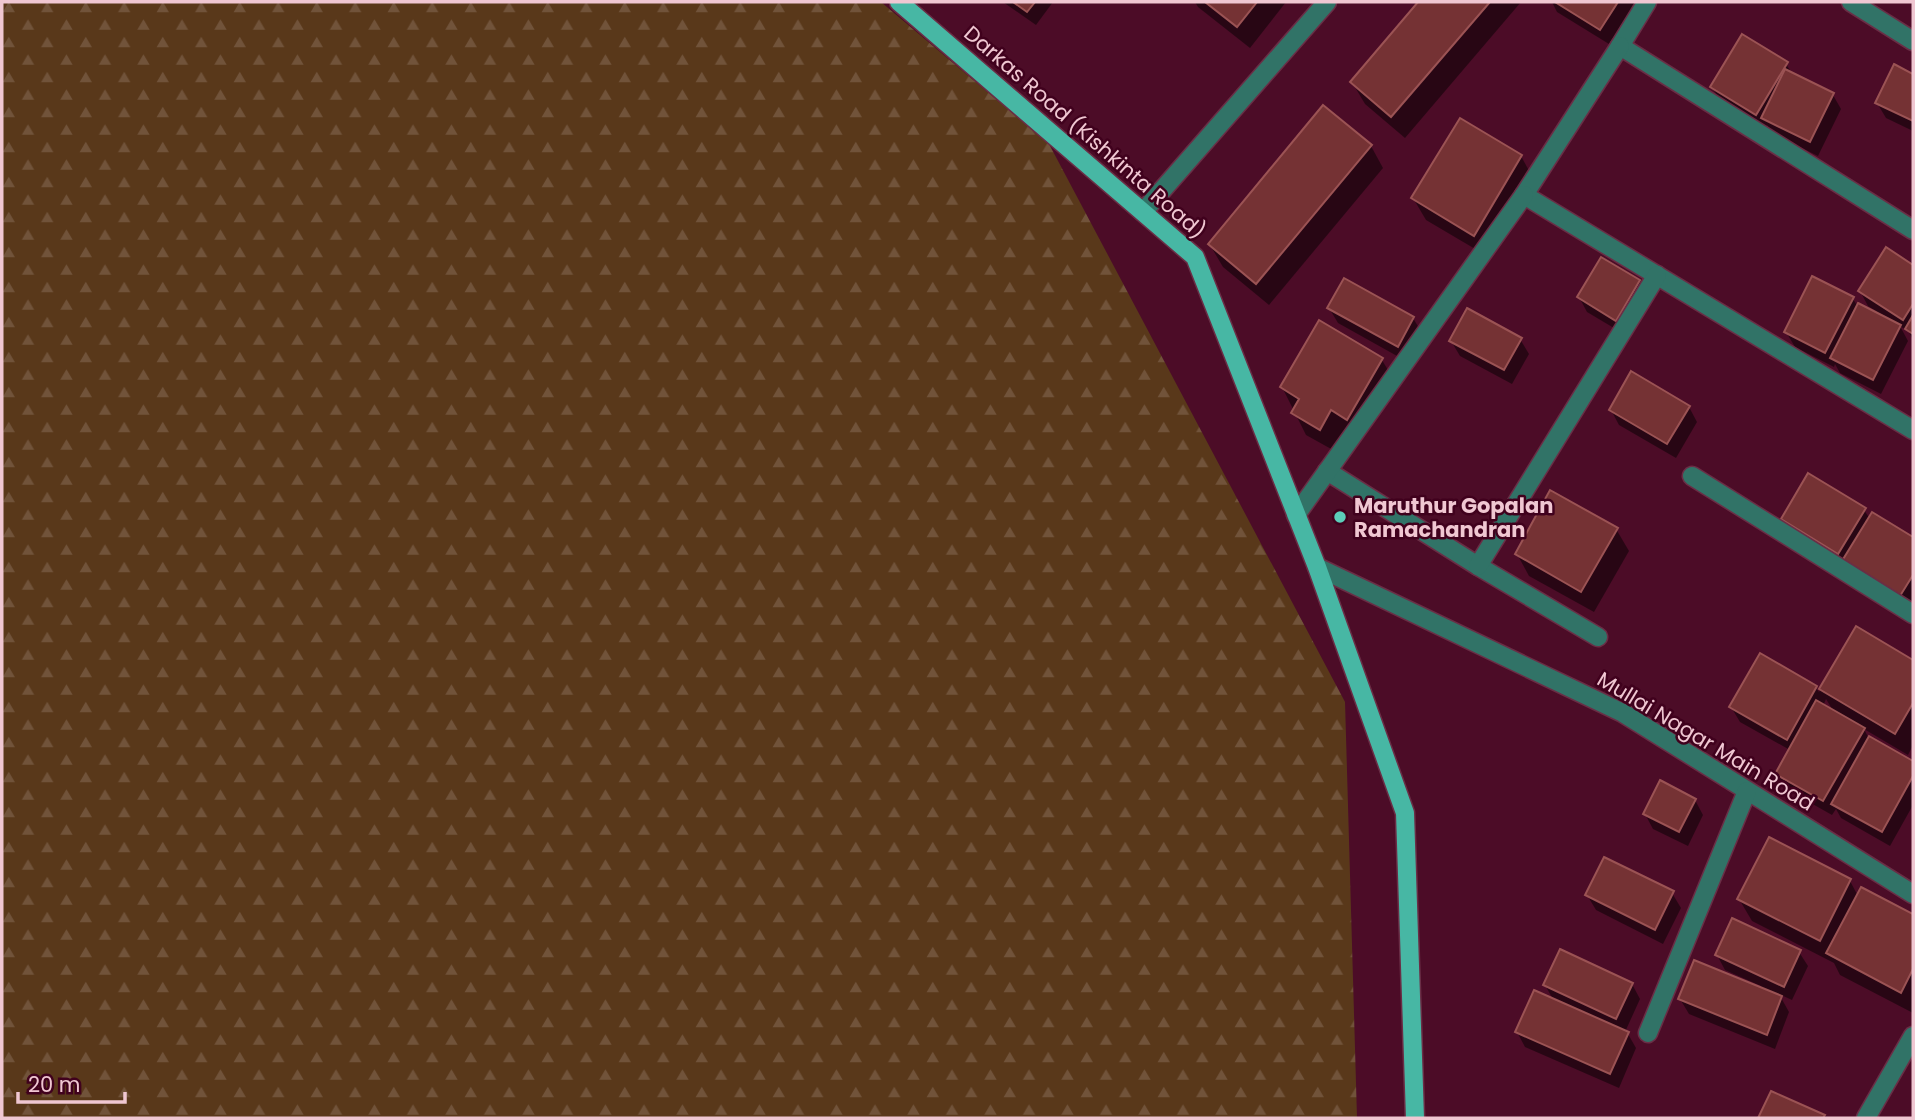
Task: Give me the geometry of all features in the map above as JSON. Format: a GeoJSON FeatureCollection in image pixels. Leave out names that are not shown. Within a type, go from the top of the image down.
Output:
{"type":"FeatureCollection","features":[{"type":"Feature","properties":{"kind":"main road","name":"Darkas Road (Kishkinta Road)"},"geometry":{"type":"LineString","coordinates":[[900,2],[1195,257],[1317,567],[1405,813],[1415,1118]]}},
{"type":"Feature","properties":{"kind":"street"},"geometry":{"type":"LineString","coordinates":[[1143,212],[1327,2]]}},
{"type":"Feature","properties":{"kind":"street"},"geometry":{"type":"LineString","coordinates":[[1296,515],[1524,195],[1647,2]]}},
{"type":"Feature","properties":{"kind":"street"},"geometry":{"type":"LineString","coordinates":[[1851,2],[1913,41]]}},
{"type":"Feature","properties":{"kind":"street"},"geometry":{"type":"LineString","coordinates":[[1620,46],[1913,230]]}},
{"type":"Feature","properties":{"kind":"street"},"geometry":{"type":"LineString","coordinates":[[1524,195],[1913,430]]}},
{"type":"Feature","properties":{"kind":"street"},"geometry":{"type":"LineString","coordinates":[[1478,566],[1657,275]]}},
{"type":"Feature","properties":{"kind":"street"},"geometry":{"type":"LineString","coordinates":[[1327,471],[1478,566],[1598,637]]}},
{"type":"Feature","properties":{"kind":"street"},"geometry":{"type":"LineString","coordinates":[[1692,476],[1913,614]]}},
{"type":"Feature","properties":{"kind":"street","name":"Mullai Nagar Main Road"},"geometry":{"type":"LineString","coordinates":[[1317,567],[1623,713],[1913,894]]}},
{"type":"Feature","properties":{"kind":"street"},"geometry":{"type":"LineString","coordinates":[[1648,1033],[1746,790]]}},
{"type":"Feature","properties":{"kind":"street"},"geometry":{"type":"LineString","coordinates":[[1866,1118],[1913,1036]]}},
{"type":"Feature","properties":{"kind":"green space"},"geometry":{"type":"Polygon","coordinates":[[[2,2],[881,2],[1049,144],[1345,702],[1357,1118],[2,1118],[2,2]]]}},
{"type":"Feature","properties":{"kind":"building"},"geometry":{"type":"Polygon","coordinates":[[[1013,2],[1035,2],[1027,12],[1013,2]]]}},
{"type":"Feature","properties":{"kind":"building"},"geometry":{"type":"Polygon","coordinates":[[[1205,2],[1257,2],[1237,27],[1205,2]]]}},
{"type":"Feature","properties":{"kind":"building"},"geometry":{"type":"Polygon","coordinates":[[[1418,2],[1490,2],[1391,117],[1350,82],[1418,2]]]}},
{"type":"Feature","properties":{"kind":"building"},"geometry":{"type":"Polygon","coordinates":[[[1555,2],[1618,2],[1600,30],[1555,2]]]}},
{"type":"Feature","properties":{"kind":"building"},"geometry":{"type":"Polygon","coordinates":[[[1742,34],[1788,62],[1756,115],[1710,87],[1742,34]]]}},
{"type":"Feature","properties":{"kind":"building"},"geometry":{"type":"Polygon","coordinates":[[[1894,64],[1913,74],[1913,121],[1875,103],[1894,64]]]}},
{"type":"Feature","properties":{"kind":"building"},"geometry":{"type":"Polygon","coordinates":[[[1785,69],[1834,93],[1810,142],[1761,118],[1785,69]]]}},
{"type":"Feature","properties":{"kind":"building"},"geometry":{"type":"Polygon","coordinates":[[[1323,105],[1372,145],[1256,284],[1208,244],[1323,105]]]}},
{"type":"Feature","properties":{"kind":"building"},"geometry":{"type":"Polygon","coordinates":[[[1460,118],[1522,155],[1474,236],[1411,198],[1460,118]]]}},
{"type":"Feature","properties":{"kind":"building"},"geometry":{"type":"Polygon","coordinates":[[[1886,247],[1913,265],[1913,304],[1903,320],[1858,291],[1886,247]]]}},
{"type":"Feature","properties":{"kind":"building"},"geometry":{"type":"Polygon","coordinates":[[[1601,257],[1640,280],[1616,321],[1577,297],[1601,257]]]}},
{"type":"Feature","properties":{"kind":"building"},"geometry":{"type":"Polygon","coordinates":[[[1812,276],[1854,297],[1825,353],[1784,332],[1812,276]]]}},
{"type":"Feature","properties":{"kind":"building"},"geometry":{"type":"Polygon","coordinates":[[[1344,278],[1414,317],[1398,347],[1327,308],[1344,278]]]}},
{"type":"Feature","properties":{"kind":"building"},"geometry":{"type":"Polygon","coordinates":[[[1858,303],[1901,325],[1873,380],[1830,358],[1858,303]]]}},
{"type":"Feature","properties":{"kind":"building"},"geometry":{"type":"Polygon","coordinates":[[[1467,308],[1522,338],[1504,370],[1449,341],[1467,308]]]}},
{"type":"Feature","properties":{"kind":"building"},"geometry":{"type":"Polygon","coordinates":[[[1913,315],[1913,334],[1905,329],[1913,315]]]}},
{"type":"Feature","properties":{"kind":"building"},"geometry":{"type":"Polygon","coordinates":[[[1319,320],[1383,358],[1347,420],[1331,410],[1320,430],[1291,413],[1299,399],[1280,387],[1319,320]]]}},
{"type":"Feature","properties":{"kind":"building"},"geometry":{"type":"Polygon","coordinates":[[[1631,371],[1690,406],[1667,444],[1609,410],[1631,371]]]}},
{"type":"Feature","properties":{"kind":"building"},"geometry":{"type":"Polygon","coordinates":[[[1808,473],[1866,508],[1838,554],[1781,519],[1808,473]]]}},
{"type":"Feature","properties":{"kind":"building"},"geometry":{"type":"Polygon","coordinates":[[[1550,490],[1618,528],[1581,592],[1515,554],[1550,490]]]}},
{"type":"Feature","properties":{"kind":"building"},"geometry":{"type":"Polygon","coordinates":[[[1872,512],[1913,537],[1913,575],[1900,596],[1842,561],[1872,512]]]}},
{"type":"Feature","properties":{"kind":"building"},"geometry":{"type":"Polygon","coordinates":[[[1856,626],[1913,660],[1913,703],[1895,734],[1819,689],[1856,626]]]}},
{"type":"Feature","properties":{"kind":"building"},"geometry":{"type":"Polygon","coordinates":[[[1760,653],[1817,686],[1787,740],[1729,707],[1760,653]]]}},
{"type":"Feature","properties":{"kind":"building"},"geometry":{"type":"Polygon","coordinates":[[[1816,700],[1865,728],[1823,801],[1775,774],[1816,700]]]}},
{"type":"Feature","properties":{"kind":"building"},"geometry":{"type":"Polygon","coordinates":[[[1869,736],[1913,761],[1913,776],[1882,832],[1831,804],[1869,736]]]}},
{"type":"Feature","properties":{"kind":"building"},"geometry":{"type":"Polygon","coordinates":[[[1660,780],[1696,799],[1679,832],[1643,814],[1660,780]]]}},
{"type":"Feature","properties":{"kind":"building"},"geometry":{"type":"Polygon","coordinates":[[[1769,837],[1851,879],[1820,941],[1737,899],[1769,837]]]}},
{"type":"Feature","properties":{"kind":"building"},"geometry":{"type":"Polygon","coordinates":[[[1604,857],[1674,891],[1655,930],[1585,895],[1604,857]]]}},
{"type":"Feature","properties":{"kind":"building"},"geometry":{"type":"Polygon","coordinates":[[[1861,887],[1913,914],[1913,969],[1901,993],[1826,953],[1861,887]]]}},
{"type":"Feature","properties":{"kind":"building"},"geometry":{"type":"Polygon","coordinates":[[[1732,918],[1801,950],[1784,987],[1715,955],[1732,918]]]}},
{"type":"Feature","properties":{"kind":"building"},"geometry":{"type":"Polygon","coordinates":[[[1560,949],[1633,983],[1616,1019],[1543,985],[1560,949]]]}},
{"type":"Feature","properties":{"kind":"building"},"geometry":{"type":"Polygon","coordinates":[[[1694,960],[1782,996],[1767,1035],[1678,999],[1694,960]]]}},
{"type":"Feature","properties":{"kind":"building"},"geometry":{"type":"Polygon","coordinates":[[[1534,990],[1629,1032],[1610,1074],[1515,1032],[1534,990]]]}},
{"type":"Feature","properties":{"kind":"building"},"geometry":{"type":"Polygon","coordinates":[[[1771,1091],[1825,1115],[1823,1118],[1758,1118],[1771,1091]]]}},
{"type":"Feature","properties":{"kind":"place","name":"Maruthur Gopalan Ramachandran"},"geometry":{"type":"Point","coordinates":[1340,517]}}]}
